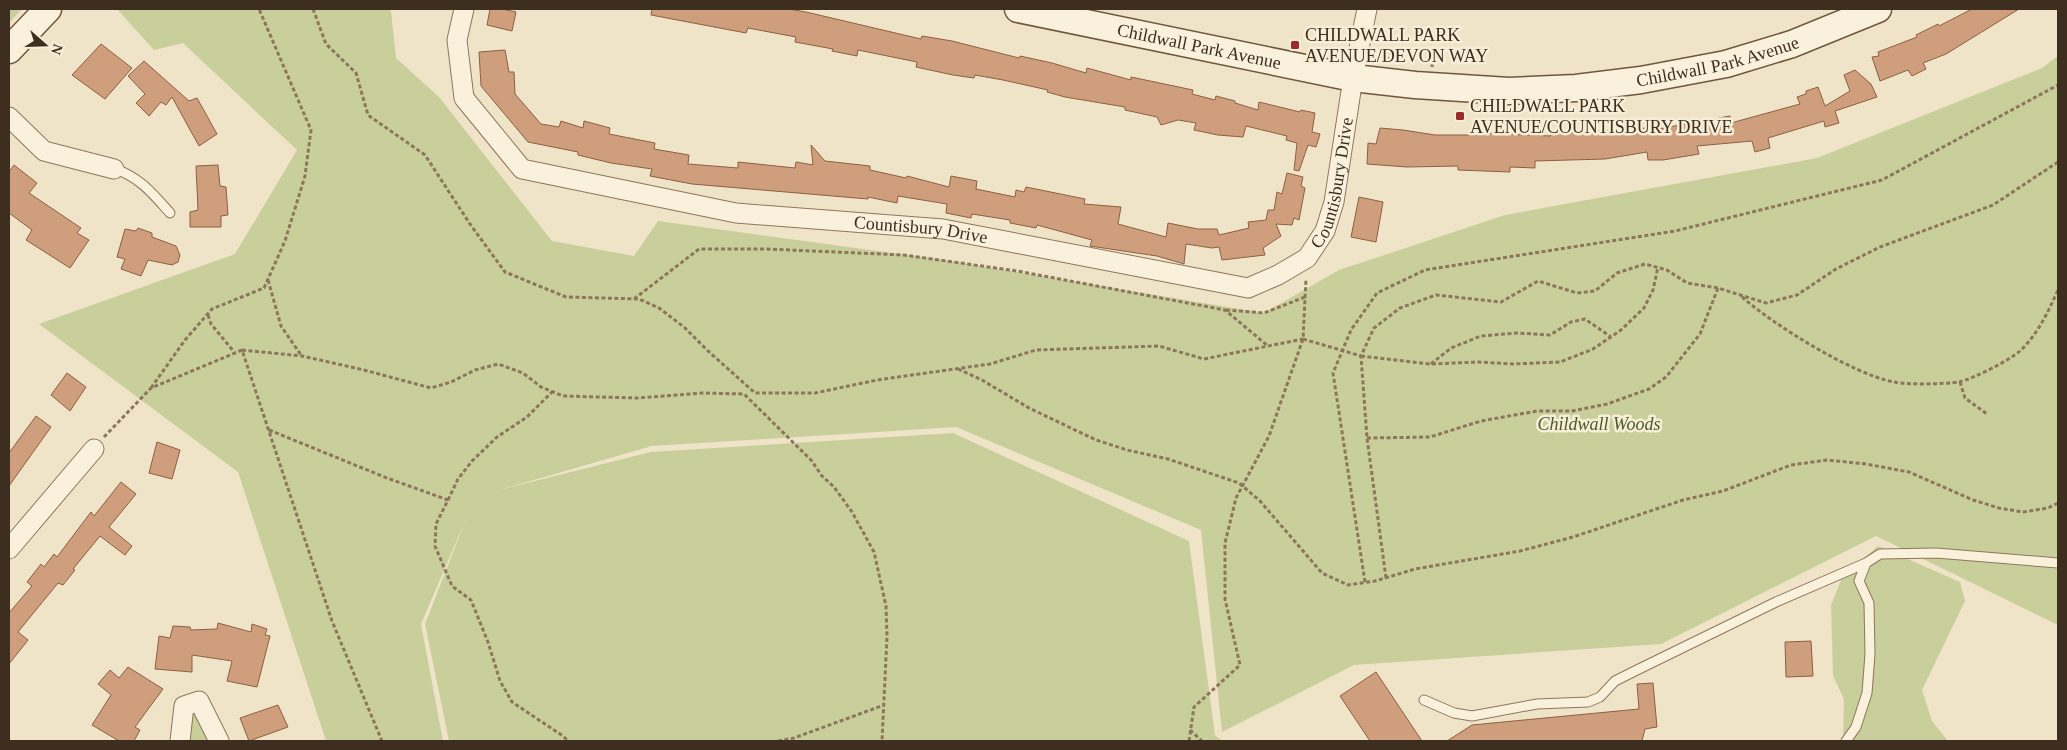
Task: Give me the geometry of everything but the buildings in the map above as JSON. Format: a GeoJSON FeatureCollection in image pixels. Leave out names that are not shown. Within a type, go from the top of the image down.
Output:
{"type":"FeatureCollection","features":[{"type":"Feature","properties":{"kind":"street"},"geometry":{"type":"LineString","coordinates":[[9,50],[48,9]]}},
{"type":"Feature","properties":{"kind":"street","name":"Countisbury Drive"},"geometry":{"type":"LineString","coordinates":[[464,9],[457,40],[464,98],[522,169],[736,213],[943,229],[1248,288],[1278,275],[1307,258],[1325,231],[1334,202],[1353,78],[1367,9]]}},
{"type":"Feature","properties":{"kind":"street","name":"Childwall Park Avenue"},"geometry":{"type":"LineString","coordinates":[[1018,9],[1353,78],[1415,85],[1509,91],[1576,88],[1641,80],[1726,64],[1792,44],[1878,9]]}},
{"type":"Feature","properties":{"kind":"street"},"geometry":{"type":"LineString","coordinates":[[9,117],[44,151],[114,169]]}},
{"type":"Feature","properties":{"kind":"street"},"geometry":{"type":"LineString","coordinates":[[9,549],[94,449]]}},
{"type":"Feature","properties":{"kind":"street"},"geometry":{"type":"LineString","coordinates":[[180,741],[184,706],[199,701],[219,741]]}},
{"type":"Feature","properties":{"kind":"lane"},"geometry":{"type":"LineString","coordinates":[[114,169],[135,178],[170,213]]}},
{"type":"Feature","properties":{"kind":"lane"},"geometry":{"type":"LineString","coordinates":[[1424,700],[1454,713],[1472,716],[1537,704],[1588,702],[1600,698],[1615,682],[1639,669],[1776,602],[1866,563],[1880,554],[1936,554],[2058,563]]}},
{"type":"Feature","properties":{"kind":"lane"},"geometry":{"type":"LineString","coordinates":[[1846,741],[1856,727],[1867,693],[1870,654],[1869,603],[1859,580],[1866,563]]}},
{"type":"Feature","properties":{"kind":"path"},"geometry":{"type":"LineString","coordinates":[[94,449],[150,388],[185,340],[212,309],[264,288],[285,241],[306,176],[311,130],[258,9]]}},
{"type":"Feature","properties":{"kind":"path"},"geometry":{"type":"LineString","coordinates":[[313,9],[326,44],[356,74],[368,115],[425,155],[470,224],[505,272],[566,297],[633,299],[659,308],[684,327],[755,393]]}},
{"type":"Feature","properties":{"kind":"path"},"geometry":{"type":"LineString","coordinates":[[1365,582],[1333,373],[1352,330],[1376,294],[1425,270],[1675,231],[1882,180],[2058,85]]}},
{"type":"Feature","properties":{"kind":"path"},"geometry":{"type":"LineString","coordinates":[[1386,578],[1368,438],[1361,356],[1374,328],[1400,308],[1436,295],[1501,302],[1538,281],[1577,294],[1595,291],[1617,273],[1645,264],[1667,270],[1687,284],[1718,288],[1766,303],[1797,295],[1836,268],[1880,247],[1993,205],[2058,162]]}},
{"type":"Feature","properties":{"kind":"path"},"geometry":{"type":"LineString","coordinates":[[633,299],[699,249],[766,249],[904,255],[1017,271],[1225,310],[1264,313],[1305,298]]}},
{"type":"Feature","properties":{"kind":"path"},"geometry":{"type":"LineString","coordinates":[[1188,741],[1194,707],[1240,666],[1225,598],[1225,543],[1236,498],[1269,436],[1303,339],[1307,258]]}},
{"type":"Feature","properties":{"kind":"path"},"geometry":{"type":"LineString","coordinates":[[150,388],[242,350],[302,356],[431,388],[451,382],[475,370],[498,364],[523,373],[541,387],[563,396],[637,398],[702,393],[815,394],[877,380],[990,364],[1036,350],[1159,346],[1204,359],[1303,339],[1361,356],[1430,364],[1560,362],[1593,348],[1611,337],[1644,308],[1653,290],[1658,267]]}},
{"type":"Feature","properties":{"kind":"path"},"geometry":{"type":"LineString","coordinates":[[268,278],[281,326],[302,356]]}},
{"type":"Feature","properties":{"kind":"path"},"geometry":{"type":"LineString","coordinates":[[1368,438],[1430,437],[1490,419],[1537,411],[1572,411],[1607,404],[1649,389],[1666,377],[1700,334],[1718,288]]}},
{"type":"Feature","properties":{"kind":"path"},"geometry":{"type":"LineString","coordinates":[[1739,295],[1759,312],[1784,328],[1832,356],[1864,371],[1895,382],[1960,382],[1993,368],[2020,352],[2044,320],[2058,290]]}},
{"type":"Feature","properties":{"kind":"path"},"geometry":{"type":"LineString","coordinates":[[1225,310],[1268,346]]}},
{"type":"Feature","properties":{"kind":"path"},"geometry":{"type":"LineString","coordinates":[[208,315],[211,324],[235,353]]}},
{"type":"Feature","properties":{"kind":"path"},"geometry":{"type":"LineString","coordinates":[[1430,364],[1451,348],[1480,336],[1517,333],[1550,335],[1571,322],[1585,319],[1611,337]]}},
{"type":"Feature","properties":{"kind":"path"},"geometry":{"type":"LineString","coordinates":[[242,350],[332,621],[382,741]]}},
{"type":"Feature","properties":{"kind":"path"},"geometry":{"type":"LineString","coordinates":[[958,368],[1029,408],[1096,440],[1127,450],[1168,459],[1239,483],[1260,501],[1322,573],[1348,585],[1386,578],[1415,569],[1520,551],[1573,537],[1683,500],[1723,491],[1791,465],[1827,460],[1866,464],[1909,472],[1973,500],[1999,508],[2023,512],[2048,508],[2058,503]]}},
{"type":"Feature","properties":{"kind":"path"},"geometry":{"type":"LineString","coordinates":[[1960,382],[1965,398],[1987,414]]}},
{"type":"Feature","properties":{"kind":"path"},"geometry":{"type":"LineString","coordinates":[[552,392],[527,417],[497,437],[472,461],[458,479],[436,524],[435,546],[452,586],[471,600],[488,642],[500,681],[512,702],[568,741]]}},
{"type":"Feature","properties":{"kind":"path"},"geometry":{"type":"LineString","coordinates":[[744,394],[811,460],[852,512],[874,552],[882,579],[886,606],[887,637],[882,741]]}},
{"type":"Feature","properties":{"kind":"path"},"geometry":{"type":"LineString","coordinates":[[268,430],[387,478],[448,500]]}},
{"type":"Feature","properties":{"kind":"path"},"geometry":{"type":"LineString","coordinates":[[778,741],[794,738],[884,705]]}},
{"type":"Feature","properties":{"kind":"path"},"geometry":{"type":"LineString","coordinates":[[1190,730],[1202,741]]}},
{"type":"Feature","properties":{"kind":"green space"},"geometry":{"type":"Polygon","coordinates":[[[9,9],[22,9],[9,23],[9,9]]]}},
{"type":"Feature","properties":{"kind":"green space","name":"Childwall Woods"},"geometry":{"type":"Polygon","coordinates":[[[117,9],[388,9],[391,11],[396,58],[439,97],[552,241],[634,256],[658,221],[944,260],[1264,313],[1339,270],[1505,215],[1817,158],[2042,68],[2058,56],[2058,625],[1876,536],[1661,644],[1354,665],[1222,732],[1201,530],[956,427],[652,446],[499,490],[651,452],[953,433],[1189,541],[1215,735],[1222,741],[449,741],[425,624],[466,519],[421,624],[443,741],[326,741],[238,472],[39,324],[235,254],[297,150],[183,43],[154,50],[117,9]]]}},
{"type":"Feature","properties":{"kind":"green space"},"geometry":{"type":"Polygon","coordinates":[[[1878,546],[1960,582],[1965,601],[1922,690],[1932,721],[1948,741],[1843,741],[1844,699],[1833,676],[1831,605],[1842,578],[1878,546]]]}},
{"type":"Feature","properties":{"kind":"green space"},"geometry":{"type":"Polygon","coordinates":[[[199,701],[219,741],[179,741],[184,706],[199,701]]]}},
{"type":"Feature","properties":{"kind":"place","name":"CHILDWALL PARK AVENUE/DEVON WAY"},"geometry":{"type":"Point","coordinates":[1295,45]}},
{"type":"Feature","properties":{"kind":"place","name":"CHILDWALL PARK AVENUE/COUNTISBURY DRIVE"},"geometry":{"type":"Point","coordinates":[1460,116]}}]}
